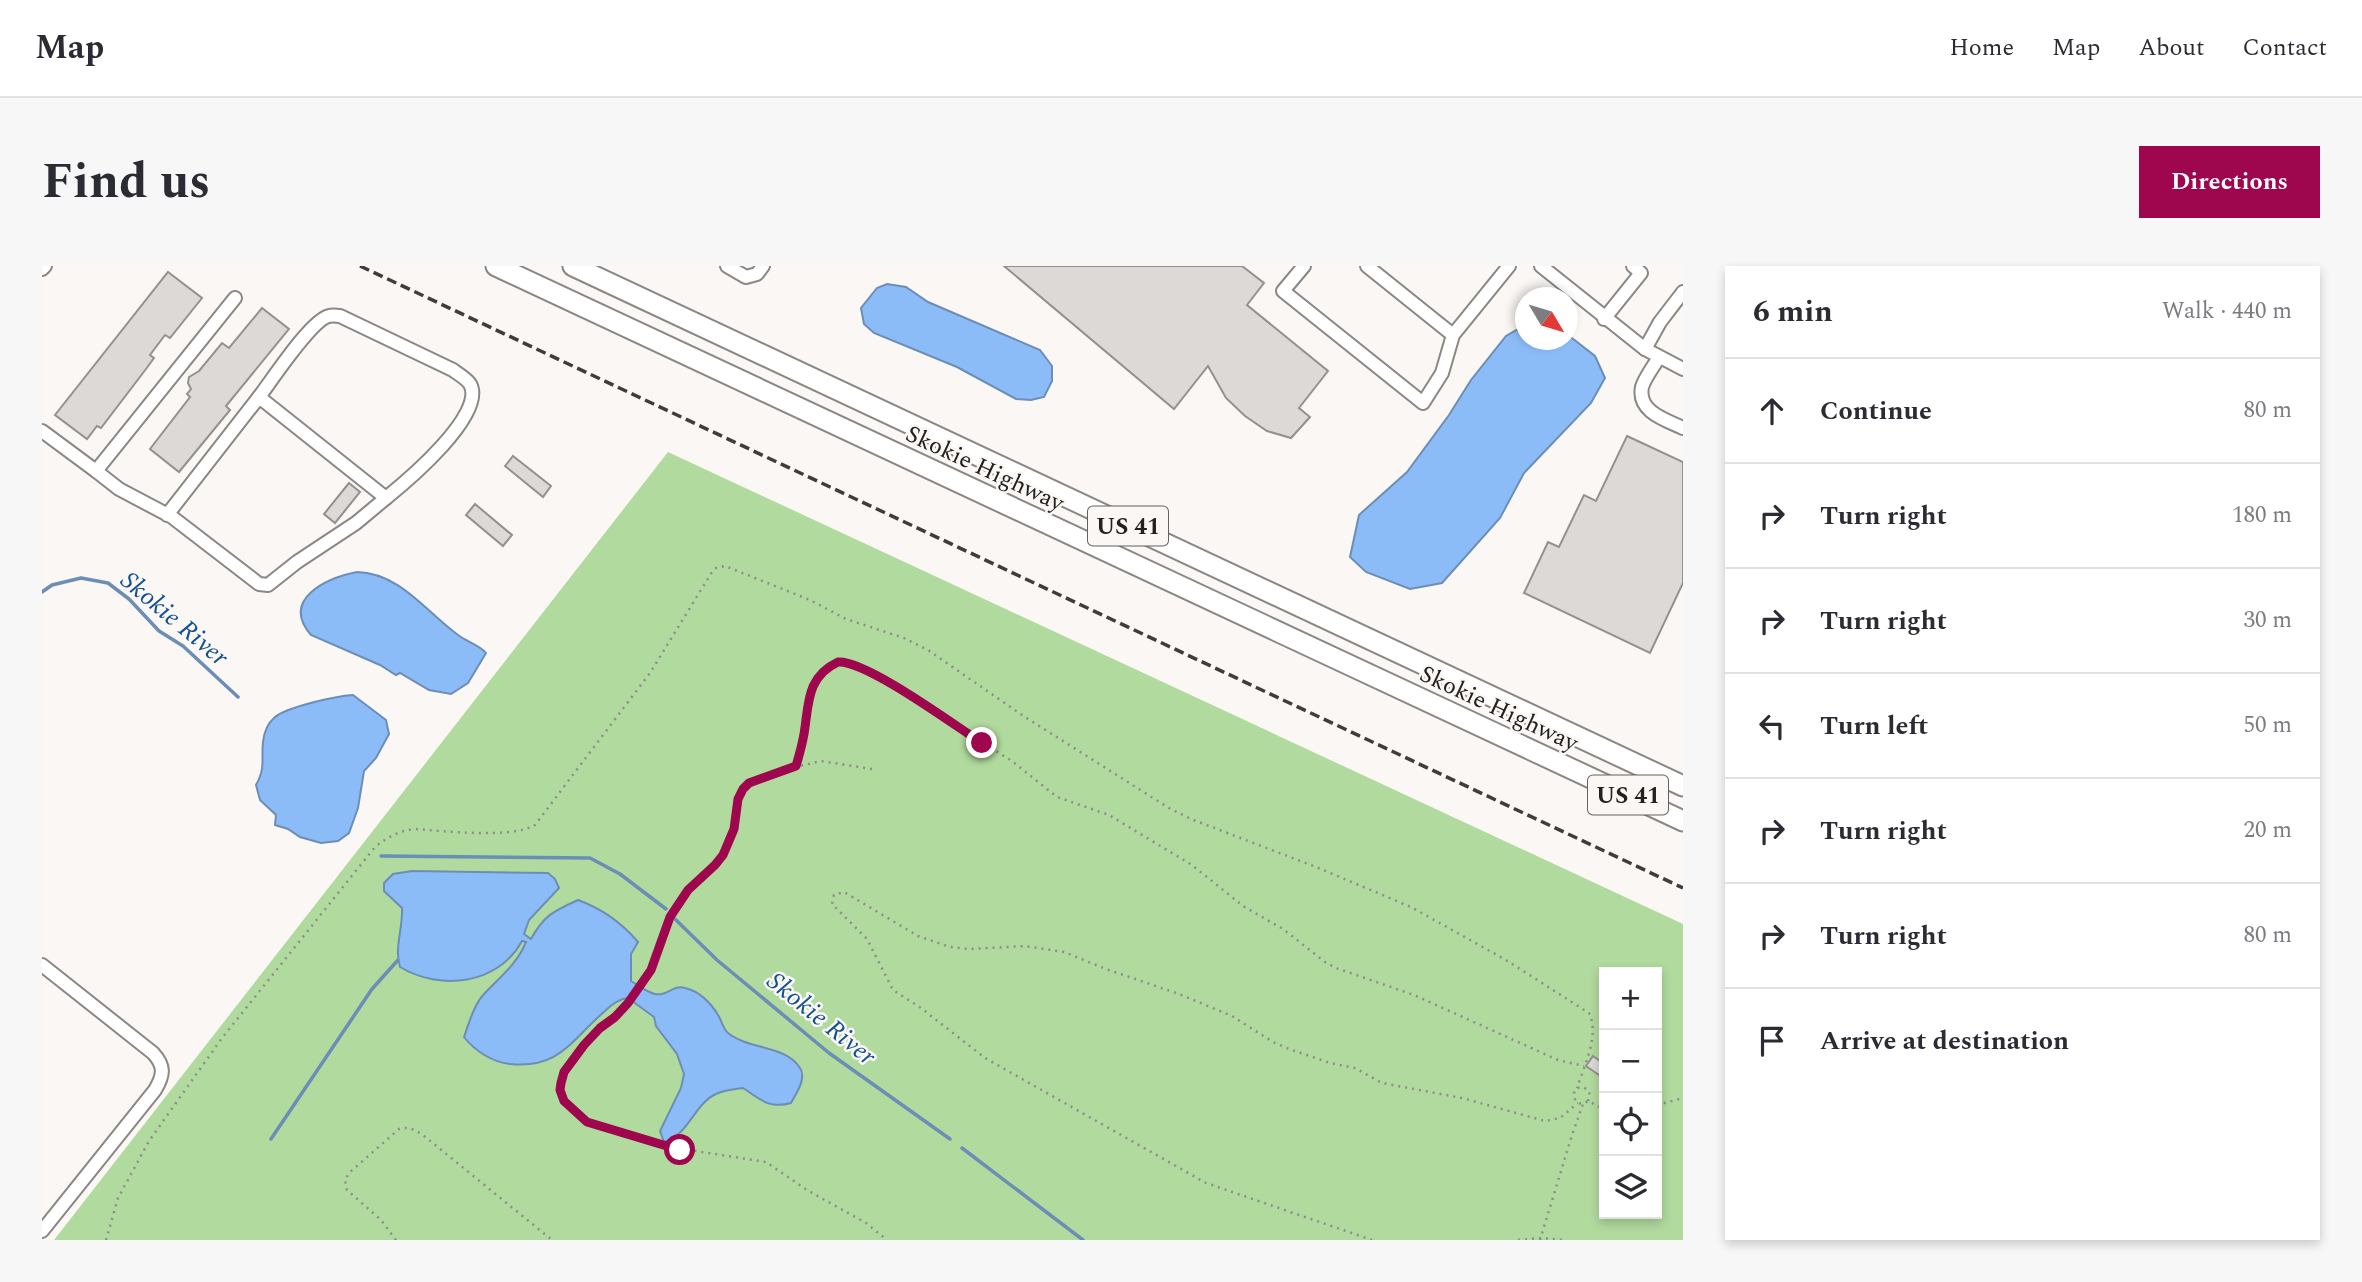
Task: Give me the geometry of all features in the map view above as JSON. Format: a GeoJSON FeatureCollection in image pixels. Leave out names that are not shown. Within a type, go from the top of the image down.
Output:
{"type":"FeatureCollection","features":[{"type":"Feature","properties":{"kind":"highway","name":"Skokie Highway"},"geometry":{"type":"LineString","coordinates":[[496,266],[1683,821]]}},
{"type":"Feature","properties":{"kind":"highway","name":"Skokie Highway"},"geometry":{"type":"LineString","coordinates":[[573,266],[1683,786]]}},
{"type":"Feature","properties":{"kind":"street"},"geometry":{"type":"LineString","coordinates":[[727,266],[746,276],[757,274],[763,266]]}},
{"type":"Feature","properties":{"kind":"street"},"geometry":{"type":"LineString","coordinates":[[1304,266],[1283,291],[1423,403],[1443,373],[1453,335],[1509,266]]}},
{"type":"Feature","properties":{"kind":"street"},"geometry":{"type":"LineString","coordinates":[[1367,266],[1453,335]]}},
{"type":"Feature","properties":{"kind":"street"},"geometry":{"type":"LineString","coordinates":[[1541,266],[1604,319],[1645,349],[1683,369]]}},
{"type":"Feature","properties":{"kind":"street"},"geometry":{"type":"LineString","coordinates":[[1604,319],[1640,268]]}},
{"type":"Feature","properties":{"kind":"street"},"geometry":{"type":"LineString","coordinates":[[96,471],[235,298]]}},
{"type":"Feature","properties":{"kind":"street"},"geometry":{"type":"LineString","coordinates":[[1645,349],[1660,322],[1680,300]]}},
{"type":"Feature","properties":{"kind":"street"},"geometry":{"type":"LineString","coordinates":[[42,431],[119,489],[167,514],[259,584],[268,585],[356,523],[436,453],[471,404],[471,385],[453,370],[341,316],[329,316],[317,322],[307,333],[167,514]]}},
{"type":"Feature","properties":{"kind":"street"},"geometry":{"type":"LineString","coordinates":[[1659,357],[1642,387],[1643,401],[1651,413],[1683,428]]}},
{"type":"Feature","properties":{"kind":"street"},"geometry":{"type":"LineString","coordinates":[[259,397],[386,498]]}},
{"type":"Feature","properties":{"kind":"street"},"geometry":{"type":"LineString","coordinates":[[42,965],[161,1061],[162,1079],[42,1231]]}},
{"type":"Feature","properties":{"kind":"path"},"geometry":{"type":"LineString","coordinates":[[106,1240],[118,1198],[149,1141],[222,1038],[375,847],[403,830],[510,832],[535,825],[650,673],[712,572],[725,566],[810,600],[868,628],[904,638],[928,650],[1025,717],[1169,808],[1411,907],[1506,960],[1589,1013],[1593,1022],[1593,1033],[1574,1093],[1578,1103],[1583,1104]]}},
{"type":"Feature","properties":{"kind":"path"},"geometry":{"type":"LineString","coordinates":[[796,766],[812,687],[832,665],[846,661],[855,664],[1012,761],[1057,797],[1110,815],[1192,865],[1237,901],[1300,940],[1325,962],[1437,1004],[1558,1060],[1584,1066]]}},
{"type":"Feature","properties":{"kind":"path"},"geometry":{"type":"LineString","coordinates":[[872,769],[821,761],[796,766],[749,783],[743,789],[738,799],[729,843],[715,865],[688,890],[670,917],[651,970],[643,982],[628,1003],[600,1028],[564,1072],[560,1090],[564,1101],[587,1122],[664,1146],[766,1162],[807,1190],[866,1223],[887,1240]]}},
{"type":"Feature","properties":{"kind":"path"},"geometry":{"type":"LineString","coordinates":[[1372,1240],[1206,1183],[985,1058],[921,1008],[892,990],[867,939],[832,904],[834,895],[844,892],[918,936],[950,947],[970,949],[1026,946],[1064,951],[1106,970],[1179,994],[1232,1016],[1273,1042],[1310,1057],[1365,1072],[1382,1083],[1462,1098],[1545,1121],[1560,1118],[1578,1103]]}},
{"type":"Feature","properties":{"kind":"path"},"geometry":{"type":"LineString","coordinates":[[1541,1239],[1572,1135],[1583,1104],[1588,1101],[1590,1095],[1583,1087],[1577,1088]]}},
{"type":"Feature","properties":{"kind":"path"},"geometry":{"type":"LineString","coordinates":[[1662,1104],[1683,1098]]}},
{"type":"Feature","properties":{"kind":"path"},"geometry":{"type":"LineString","coordinates":[[1588,1101],[1599,1106]]}},
{"type":"Feature","properties":{"kind":"path"},"geometry":{"type":"LineString","coordinates":[[396,1240],[381,1220],[347,1190],[345,1180],[349,1173],[399,1129],[405,1127],[423,1135],[552,1240]]}},
{"type":"Feature","properties":{"kind":"path"},"geometry":{"type":"LineString","coordinates":[[1518,1240],[1564,1240]]}},
{"type":"Feature","properties":{"kind":"green space"},"geometry":{"type":"Polygon","coordinates":[[[668,452],[1683,924],[1683,1240],[54,1240],[668,452]]]}},
{"type":"Feature","properties":{"kind":"water"},"geometry":{"type":"Polygon","coordinates":[[[887,284],[906,287],[928,302],[1040,350],[1052,366],[1052,381],[1044,397],[1016,399],[957,367],[874,333],[864,324],[861,308],[877,288],[887,284]]]}},
{"type":"Feature","properties":{"kind":"water"},"geometry":{"type":"Polygon","coordinates":[[[1515,331],[1515,350],[1578,350],[1578,343],[1595,356],[1605,378],[1591,403],[1524,473],[1500,518],[1442,583],[1410,589],[1366,572],[1350,557],[1359,515],[1407,472],[1471,380],[1506,336],[1515,331]]]}},
{"type":"Feature","properties":{"kind":"water"},"geometry":{"type":"Polygon","coordinates":[[[357,572],[372,574],[399,586],[446,626],[486,653],[468,683],[451,694],[429,690],[400,673],[396,675],[380,665],[311,635],[303,622],[301,611],[304,601],[321,585],[357,572]]]}},
{"type":"Feature","properties":{"kind":"water"},"geometry":{"type":"Polygon","coordinates":[[[353,695],[386,720],[389,734],[376,758],[364,771],[358,808],[349,833],[338,841],[321,843],[275,825],[276,815],[260,800],[256,785],[262,768],[263,742],[268,726],[274,718],[289,710],[353,695]]]}},
{"type":"Feature","properties":{"kind":"water"},"geometry":{"type":"Polygon","coordinates":[[[412,871],[548,873],[559,888],[529,920],[524,934],[531,939],[540,924],[550,915],[578,900],[603,912],[625,928],[638,942],[631,954],[631,981],[655,994],[681,987],[695,992],[712,1006],[728,1033],[746,1042],[777,1051],[794,1061],[802,1076],[791,1103],[771,1104],[743,1088],[722,1092],[708,1099],[680,1133],[664,1142],[660,1131],[681,1088],[684,1074],[677,1054],[656,1026],[654,1017],[628,998],[613,1005],[564,1050],[541,1062],[510,1064],[484,1055],[464,1037],[470,1020],[481,997],[513,963],[526,942],[522,941],[512,956],[498,967],[467,979],[433,979],[400,967],[398,953],[402,908],[384,891],[384,883],[393,874],[412,871]]]}},
{"type":"Feature","properties":{"kind":"building"},"geometry":{"type":"Polygon","coordinates":[[[1004,266],[1242,266],[1264,283],[1247,305],[1328,371],[1299,408],[1310,417],[1291,438],[1267,431],[1245,416],[1226,398],[1208,366],[1174,409],[1004,266]]]}},
{"type":"Feature","properties":{"kind":"building"},"geometry":{"type":"Polygon","coordinates":[[[168,272],[202,298],[170,338],[165,335],[150,355],[154,358],[146,369],[101,428],[97,426],[87,439],[55,415],[168,272]]]}},
{"type":"Feature","properties":{"kind":"building"},"geometry":{"type":"Polygon","coordinates":[[[262,308],[289,329],[226,406],[230,410],[179,472],[150,449],[190,397],[187,394],[191,389],[189,377],[199,371],[222,343],[229,348],[262,308]]]}},
{"type":"Feature","properties":{"kind":"building"},"geometry":{"type":"Polygon","coordinates":[[[1627,436],[1683,462],[1683,583],[1650,653],[1524,593],[1548,542],[1559,547],[1584,495],[1596,501],[1627,436]]]}},
{"type":"Feature","properties":{"kind":"building"},"geometry":{"type":"Polygon","coordinates":[[[513,456],[551,486],[543,497],[505,466],[513,456]]]}},
{"type":"Feature","properties":{"kind":"building"},"geometry":{"type":"Polygon","coordinates":[[[349,483],[360,492],[335,523],[324,514],[349,483]]]}},
{"type":"Feature","properties":{"kind":"building"},"geometry":{"type":"Polygon","coordinates":[[[475,504],[512,535],[503,546],[466,515],[475,504]]]}},
{"type":"Feature","properties":{"kind":"building"},"geometry":{"type":"Polygon","coordinates":[[[1593,1056],[1599,1060],[1599,1075],[1586,1066],[1593,1056]]]}},
{"type":"Feature","properties":{"kind":"waterway","name":"Skokie River"},"geometry":{"type":"LineString","coordinates":[[42,592],[52,585],[81,578],[108,583],[129,599],[159,631],[183,646],[238,697]]}},
{"type":"Feature","properties":{"kind":"waterway","name":"Skokie River"},"geometry":{"type":"LineString","coordinates":[[381,856],[590,858],[620,874],[666,909]]}},
{"type":"Feature","properties":{"kind":"waterway","name":"Skokie River"},"geometry":{"type":"LineString","coordinates":[[675,919],[717,960],[829,1053],[950,1139]]}},
{"type":"Feature","properties":{"kind":"waterway"},"geometry":{"type":"LineString","coordinates":[[271,1139],[372,989],[398,960]]}},
{"type":"Feature","properties":{"kind":"waterway","name":"Skokie River"},"geometry":{"type":"LineString","coordinates":[[962,1148],[1083,1240]]}},
{"type":"Feature","properties":{"kind":"railway"},"geometry":{"type":"LineString","coordinates":[[360,266],[1683,888]]}},
{"type":"Feature","properties":{"kind":"route"},"geometry":{"type":"LineString","coordinates":[[680,1150],[587,1122],[564,1101],[560,1090],[564,1072],[584,1045],[628,1003],[651,970],[667,921],[698,878],[723,855],[734,829],[738,799],[743,789],[749,783],[796,766],[801,751],[809,694],[820,676],[838,662],[855,664],[922,703],[982,743]]}}]}
